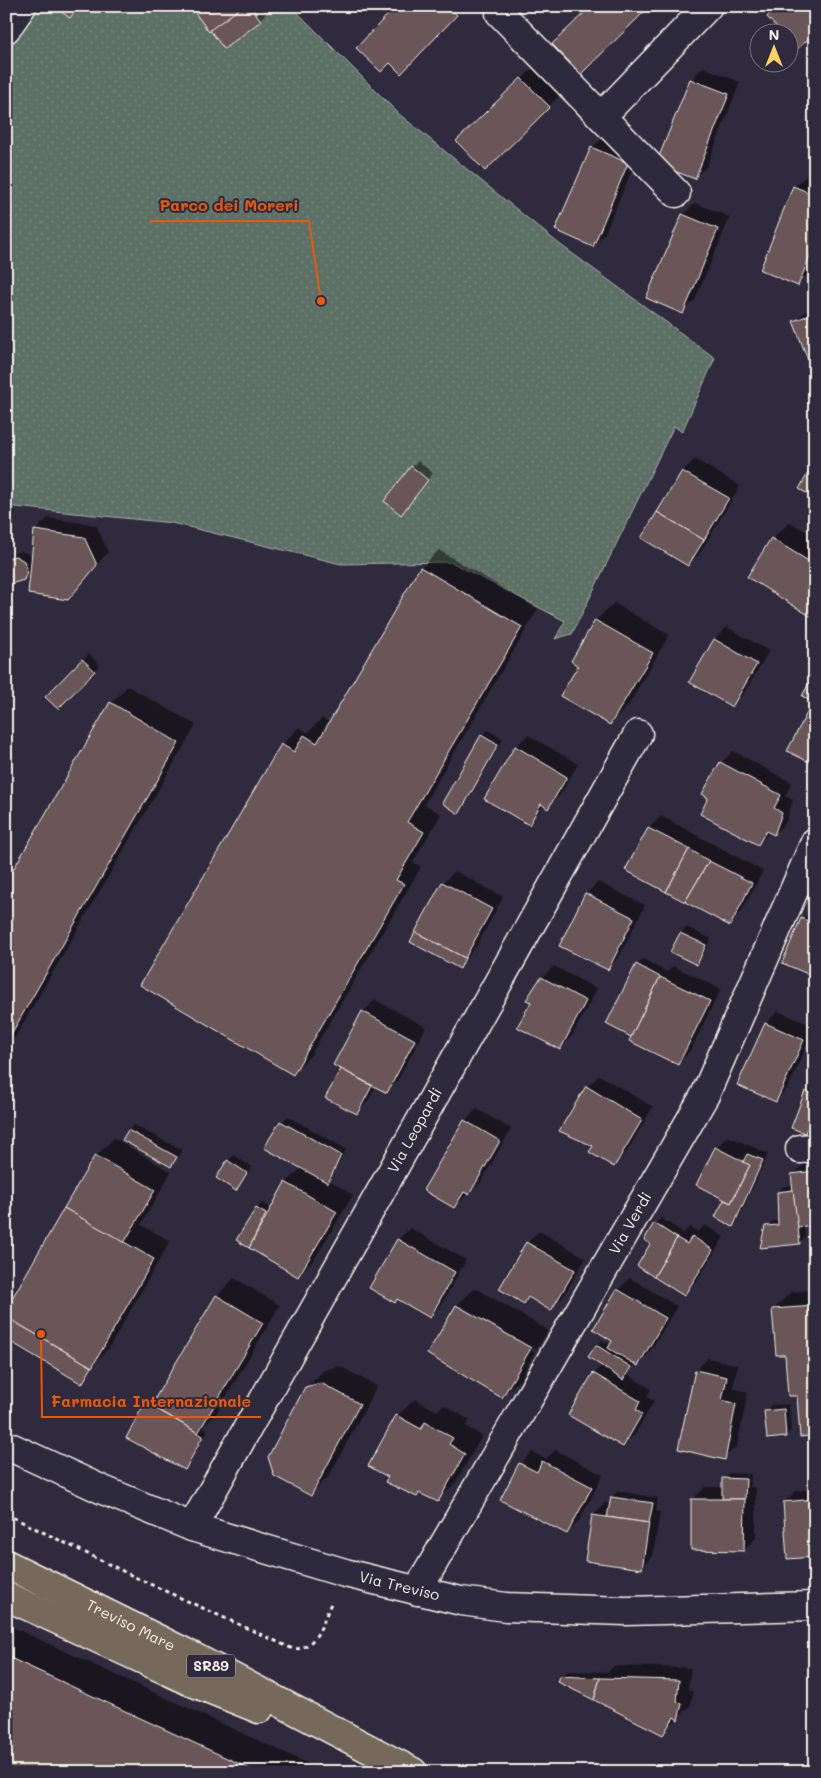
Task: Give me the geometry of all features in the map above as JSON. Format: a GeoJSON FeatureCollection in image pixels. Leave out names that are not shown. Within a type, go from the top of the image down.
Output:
{"type":"FeatureCollection","features":[{"type":"Feature","properties":{"kind":"highway","name":"Treviso Mare"},"geometry":{"type":"LineString","coordinates":[[6,1564],[184,1652],[413,1772],[187,1680],[6,1596]]}},
{"type":"Feature","properties":{"kind":"street"},"geometry":{"type":"LineString","coordinates":[[6,29],[22,6]]}},
{"type":"Feature","properties":{"kind":"street"},"geometry":{"type":"LineString","coordinates":[[602,116],[708,6]]}},
{"type":"Feature","properties":{"kind":"street"},"geometry":{"type":"LineString","coordinates":[[500,13],[676,193]]}},
{"type":"Feature","properties":{"kind":"street","name":"Via Leopardi"},"geometry":{"type":"LineString","coordinates":[[192,1526],[638,734]]}},
{"type":"Feature","properties":{"kind":"street","name":"Via Verdi"},"geometry":{"type":"LineString","coordinates":[[417,1591],[705,1094],[815,842]]}},
{"type":"Feature","properties":{"kind":"street","name":"Via Treviso"},"geometry":{"type":"LineString","coordinates":[[6,1445],[103,1490],[192,1526],[345,1573],[417,1591],[506,1607],[559,1609],[686,1611],[815,1606]]}},
{"type":"Feature","properties":{"kind":"path"},"geometry":{"type":"LineString","coordinates":[[6,1514],[141,1580],[293,1649],[308,1646],[314,1640],[345,1573]]}},
{"type":"Feature","properties":{"kind":"green space"},"geometry":{"type":"Polygon","coordinates":[[[6,6],[291,6],[399,114],[558,243],[715,358],[682,432],[674,426],[572,634],[555,639],[565,621],[451,562],[341,564],[172,523],[6,506],[6,6]]]}},
{"type":"Feature","properties":{"kind":"building"},"geometry":{"type":"Polygon","coordinates":[[[53,6],[79,6],[70,18],[53,6]]]}},
{"type":"Feature","properties":{"kind":"building"},"geometry":{"type":"Polygon","coordinates":[[[190,6],[243,6],[209,32],[190,6]]]}},
{"type":"Feature","properties":{"kind":"building"},"geometry":{"type":"Polygon","coordinates":[[[243,6],[251,6],[261,21],[224,49],[210,30],[243,6]]]}},
{"type":"Feature","properties":{"kind":"building"},"geometry":{"type":"Polygon","coordinates":[[[396,6],[449,6],[457,15],[401,74],[390,63],[381,72],[356,48],[396,6]]]}},
{"type":"Feature","properties":{"kind":"building"},"geometry":{"type":"Polygon","coordinates":[[[591,6],[643,6],[646,10],[581,74],[552,44],[591,6]]]}},
{"type":"Feature","properties":{"kind":"building"},"geometry":{"type":"Polygon","coordinates":[[[776,6],[815,6],[815,33],[798,48],[798,22],[772,22],[767,17],[776,6]]]}},
{"type":"Feature","properties":{"kind":"building"},"geometry":{"type":"Polygon","coordinates":[[[521,78],[550,107],[485,171],[456,141],[521,78]]]}},
{"type":"Feature","properties":{"kind":"building"},"geometry":{"type":"Polygon","coordinates":[[[690,79],[729,94],[695,179],[656,164],[690,79]]]}},
{"type":"Feature","properties":{"kind":"building"},"geometry":{"type":"Polygon","coordinates":[[[591,147],[628,163],[593,247],[555,230],[591,147]]]}},
{"type":"Feature","properties":{"kind":"building"},"geometry":{"type":"Polygon","coordinates":[[[793,186],[815,195],[815,243],[798,286],[760,270],[793,186]]]}},
{"type":"Feature","properties":{"kind":"building"},"geometry":{"type":"Polygon","coordinates":[[[682,214],[718,229],[683,314],[646,298],[682,214]]]}},
{"type":"Feature","properties":{"kind":"building"},"geometry":{"type":"Polygon","coordinates":[[[815,313],[815,363],[810,365],[793,321],[815,313]]]}},
{"type":"Feature","properties":{"kind":"building"},"geometry":{"type":"Polygon","coordinates":[[[815,461],[815,498],[799,489],[815,461]]]}},
{"type":"Feature","properties":{"kind":"building"},"geometry":{"type":"Polygon","coordinates":[[[411,466],[428,480],[401,515],[384,501],[411,466]]]}},
{"type":"Feature","properties":{"kind":"building"},"geometry":{"type":"Polygon","coordinates":[[[682,471],[729,498],[704,540],[657,512],[682,471]]]}},
{"type":"Feature","properties":{"kind":"building"},"geometry":{"type":"Polygon","coordinates":[[[657,512],[704,540],[688,566],[641,538],[657,512]]]}},
{"type":"Feature","properties":{"kind":"building"},"geometry":{"type":"Polygon","coordinates":[[[34,530],[84,537],[97,565],[68,600],[28,594],[34,530]]]}},
{"type":"Feature","properties":{"kind":"building"},"geometry":{"type":"Polygon","coordinates":[[[771,538],[815,565],[815,619],[747,577],[771,538]]]}},
{"type":"Feature","properties":{"kind":"building"},"geometry":{"type":"Polygon","coordinates":[[[16,556],[24,561],[27,571],[24,580],[10,584],[6,583],[6,558],[16,556]]]}},
{"type":"Feature","properties":{"kind":"building"},"geometry":{"type":"Polygon","coordinates":[[[420,567],[522,627],[407,822],[424,832],[396,880],[404,884],[293,1075],[140,985],[281,744],[294,752],[304,735],[317,743],[420,567]]]}},
{"type":"Feature","properties":{"kind":"building"},"geometry":{"type":"Polygon","coordinates":[[[595,620],[653,653],[610,725],[560,696],[578,666],[571,661],[595,620]]]}},
{"type":"Feature","properties":{"kind":"building"},"geometry":{"type":"Polygon","coordinates":[[[714,639],[757,664],[732,707],[689,682],[714,639]]]}},
{"type":"Feature","properties":{"kind":"building"},"geometry":{"type":"Polygon","coordinates":[[[82,659],[95,671],[58,709],[45,697],[82,659]]]}},
{"type":"Feature","properties":{"kind":"building"},"geometry":{"type":"Polygon","coordinates":[[[809,683],[815,687],[815,704],[802,696],[809,683]]]}},
{"type":"Feature","properties":{"kind":"building"},"geometry":{"type":"Polygon","coordinates":[[[110,702],[179,743],[6,1043],[6,882],[110,702]]]}},
{"type":"Feature","properties":{"kind":"building"},"geometry":{"type":"Polygon","coordinates":[[[809,709],[815,711],[815,765],[787,751],[809,709]]]}},
{"type":"Feature","properties":{"kind":"building"},"geometry":{"type":"Polygon","coordinates":[[[481,735],[498,745],[459,814],[442,803],[481,735]]]}},
{"type":"Feature","properties":{"kind":"building"},"geometry":{"type":"Polygon","coordinates":[[[515,746],[567,777],[548,809],[541,804],[529,825],[484,799],[515,746]]]}},
{"type":"Feature","properties":{"kind":"building"},"geometry":{"type":"Polygon","coordinates":[[[720,762],[781,795],[774,808],[782,813],[774,835],[766,831],[758,845],[700,814],[708,798],[702,794],[720,762]]]}},
{"type":"Feature","properties":{"kind":"building"},"geometry":{"type":"Polygon","coordinates":[[[648,828],[689,849],[666,892],[625,870],[648,828]]]}},
{"type":"Feature","properties":{"kind":"building"},"geometry":{"type":"Polygon","coordinates":[[[689,849],[709,861],[685,902],[666,892],[689,849]]]}},
{"type":"Feature","properties":{"kind":"building"},"geometry":{"type":"Polygon","coordinates":[[[709,861],[752,883],[730,926],[685,902],[709,861]]]}},
{"type":"Feature","properties":{"kind":"building"},"geometry":{"type":"Polygon","coordinates":[[[442,882],[492,909],[465,958],[415,932],[442,882]]]}},
{"type":"Feature","properties":{"kind":"building"},"geometry":{"type":"Polygon","coordinates":[[[585,893],[634,918],[608,970],[559,946],[585,893]]]}},
{"type":"Feature","properties":{"kind":"building"},"geometry":{"type":"Polygon","coordinates":[[[801,918],[815,924],[815,977],[782,963],[801,918]]]}},
{"type":"Feature","properties":{"kind":"building"},"geometry":{"type":"Polygon","coordinates":[[[415,932],[465,958],[460,969],[410,942],[415,932]]]}},
{"type":"Feature","properties":{"kind":"building"},"geometry":{"type":"Polygon","coordinates":[[[680,933],[706,945],[697,965],[670,952],[680,933]]]}},
{"type":"Feature","properties":{"kind":"building"},"geometry":{"type":"Polygon","coordinates":[[[636,964],[660,977],[631,1037],[606,1024],[636,964]]]}},
{"type":"Feature","properties":{"kind":"building"},"geometry":{"type":"Polygon","coordinates":[[[541,977],[586,1001],[560,1050],[517,1027],[531,1002],[526,1000],[541,977]]]}},
{"type":"Feature","properties":{"kind":"building"},"geometry":{"type":"Polygon","coordinates":[[[660,977],[710,1001],[678,1065],[629,1041],[660,977]]]}},
{"type":"Feature","properties":{"kind":"building"},"geometry":{"type":"Polygon","coordinates":[[[362,1011],[415,1040],[387,1093],[333,1065],[362,1011]]]}},
{"type":"Feature","properties":{"kind":"building"},"geometry":{"type":"Polygon","coordinates":[[[765,1023],[804,1040],[776,1102],[737,1085],[765,1023]]]}},
{"type":"Feature","properties":{"kind":"building"},"geometry":{"type":"Polygon","coordinates":[[[341,1069],[372,1086],[357,1114],[325,1098],[341,1069]]]}},
{"type":"Feature","properties":{"kind":"building"},"geometry":{"type":"Polygon","coordinates":[[[586,1086],[642,1120],[614,1167],[589,1152],[593,1146],[559,1131],[586,1086]]]}},
{"type":"Feature","properties":{"kind":"building"},"geometry":{"type":"Polygon","coordinates":[[[805,1091],[815,1095],[815,1108],[805,1133],[791,1128],[805,1091]]]}},
{"type":"Feature","properties":{"kind":"building"},"geometry":{"type":"Polygon","coordinates":[[[464,1120],[500,1141],[469,1195],[464,1192],[454,1208],[423,1190],[464,1120]]]}},
{"type":"Feature","properties":{"kind":"building"},"geometry":{"type":"Polygon","coordinates":[[[280,1121],[341,1155],[328,1183],[264,1148],[280,1121]]]}},
{"type":"Feature","properties":{"kind":"building"},"geometry":{"type":"Polygon","coordinates":[[[128,1130],[177,1157],[171,1167],[122,1140],[128,1130]]]}},
{"type":"Feature","properties":{"kind":"building"},"geometry":{"type":"Polygon","coordinates":[[[715,1147],[750,1165],[731,1203],[696,1185],[715,1147]]]}},
{"type":"Feature","properties":{"kind":"building"},"geometry":{"type":"Polygon","coordinates":[[[747,1154],[763,1160],[733,1227],[715,1217],[724,1200],[731,1203],[750,1165],[743,1162],[747,1154]]]}},
{"type":"Feature","properties":{"kind":"building"},"geometry":{"type":"Polygon","coordinates":[[[95,1155],[155,1190],[124,1243],[64,1208],[95,1155]]]}},
{"type":"Feature","properties":{"kind":"building"},"geometry":{"type":"Polygon","coordinates":[[[227,1160],[247,1173],[236,1191],[216,1178],[227,1160]]]}},
{"type":"Feature","properties":{"kind":"building"},"geometry":{"type":"Polygon","coordinates":[[[815,1171],[815,1225],[797,1227],[791,1174],[815,1171]]]}},
{"type":"Feature","properties":{"kind":"building"},"geometry":{"type":"Polygon","coordinates":[[[285,1182],[337,1212],[298,1277],[249,1248],[285,1182]]]}},
{"type":"Feature","properties":{"kind":"building"},"geometry":{"type":"Polygon","coordinates":[[[793,1190],[800,1244],[760,1248],[765,1226],[778,1225],[777,1192],[793,1190]]]}},
{"type":"Feature","properties":{"kind":"building"},"geometry":{"type":"Polygon","coordinates":[[[64,1208],[154,1259],[92,1367],[6,1317],[6,1309],[64,1208]]]}},
{"type":"Feature","properties":{"kind":"building"},"geometry":{"type":"Polygon","coordinates":[[[256,1208],[266,1214],[249,1248],[236,1240],[256,1208]]]}},
{"type":"Feature","properties":{"kind":"building"},"geometry":{"type":"Polygon","coordinates":[[[654,1223],[677,1238],[654,1277],[637,1266],[650,1244],[644,1240],[654,1223]]]}},
{"type":"Feature","properties":{"kind":"building"},"geometry":{"type":"Polygon","coordinates":[[[692,1236],[713,1250],[684,1296],[654,1277],[677,1238],[687,1244],[692,1236]]]}},
{"type":"Feature","properties":{"kind":"building"},"geometry":{"type":"Polygon","coordinates":[[[397,1239],[455,1272],[430,1318],[397,1299],[395,1303],[369,1288],[397,1239]]]}},
{"type":"Feature","properties":{"kind":"building"},"geometry":{"type":"Polygon","coordinates":[[[526,1242],[575,1270],[551,1311],[528,1297],[524,1304],[499,1289],[526,1242]]]}},
{"type":"Feature","properties":{"kind":"building"},"geometry":{"type":"Polygon","coordinates":[[[617,1289],[666,1318],[638,1366],[608,1348],[612,1341],[593,1329],[617,1289]]]}},
{"type":"Feature","properties":{"kind":"building"},"geometry":{"type":"Polygon","coordinates":[[[216,1295],[263,1323],[198,1433],[151,1405],[216,1295]]]}},
{"type":"Feature","properties":{"kind":"building"},"geometry":{"type":"Polygon","coordinates":[[[456,1305],[531,1348],[502,1398],[427,1354],[456,1305]]]}},
{"type":"Feature","properties":{"kind":"building"},"geometry":{"type":"Polygon","coordinates":[[[815,1306],[815,1478],[813,1478],[810,1436],[800,1437],[797,1396],[788,1396],[785,1355],[776,1355],[772,1309],[815,1306]]]}},
{"type":"Feature","properties":{"kind":"building"},"geometry":{"type":"Polygon","coordinates":[[[6,1317],[92,1367],[82,1384],[6,1339],[6,1317]]]}},
{"type":"Feature","properties":{"kind":"building"},"geometry":{"type":"Polygon","coordinates":[[[596,1345],[631,1367],[623,1380],[588,1357],[596,1345]]]}},
{"type":"Feature","properties":{"kind":"building"},"geometry":{"type":"Polygon","coordinates":[[[695,1370],[727,1377],[722,1400],[736,1404],[725,1460],[678,1449],[695,1370]]]}},
{"type":"Feature","properties":{"kind":"building"},"geometry":{"type":"Polygon","coordinates":[[[593,1373],[640,1401],[636,1410],[642,1414],[623,1447],[568,1415],[593,1373]]]}},
{"type":"Feature","properties":{"kind":"building"},"geometry":{"type":"Polygon","coordinates":[[[321,1383],[360,1404],[311,1496],[274,1476],[268,1457],[305,1387],[321,1383]]]}},
{"type":"Feature","properties":{"kind":"building"},"geometry":{"type":"Polygon","coordinates":[[[145,1402],[203,1436],[185,1470],[126,1438],[145,1402]]]}},
{"type":"Feature","properties":{"kind":"building"},"geometry":{"type":"Polygon","coordinates":[[[784,1409],[786,1437],[767,1439],[764,1411],[784,1409]]]}},
{"type":"Feature","properties":{"kind":"building"},"geometry":{"type":"Polygon","coordinates":[[[396,1415],[421,1429],[425,1422],[453,1438],[449,1444],[465,1454],[438,1502],[419,1493],[417,1497],[385,1482],[388,1477],[368,1466],[396,1415]]]}},
{"type":"Feature","properties":{"kind":"building"},"geometry":{"type":"Polygon","coordinates":[[[542,1461],[592,1487],[567,1534],[500,1500],[519,1463],[537,1472],[542,1461]]]}},
{"type":"Feature","properties":{"kind":"building"},"geometry":{"type":"Polygon","coordinates":[[[722,1478],[746,1479],[745,1499],[722,1499],[722,1478]]]}},
{"type":"Feature","properties":{"kind":"building"},"geometry":{"type":"Polygon","coordinates":[[[611,1497],[653,1503],[649,1523],[607,1517],[611,1497]]]}},
{"type":"Feature","properties":{"kind":"building"},"geometry":{"type":"Polygon","coordinates":[[[691,1499],[745,1499],[744,1551],[691,1550],[691,1499]]]}},
{"type":"Feature","properties":{"kind":"building"},"geometry":{"type":"Polygon","coordinates":[[[815,1499],[815,1557],[787,1559],[783,1502],[815,1499]]]}},
{"type":"Feature","properties":{"kind":"building"},"geometry":{"type":"Polygon","coordinates":[[[592,1515],[649,1523],[642,1569],[585,1561],[592,1515]]]}},
{"type":"Feature","properties":{"kind":"building"},"geometry":{"type":"Polygon","coordinates":[[[6,1656],[257,1772],[6,1772],[6,1656]]]}},
{"type":"Feature","properties":{"kind":"building"},"geometry":{"type":"Polygon","coordinates":[[[560,1676],[600,1678],[594,1700],[558,1682],[560,1676]]]}},
{"type":"Feature","properties":{"kind":"building"},"geometry":{"type":"Polygon","coordinates":[[[600,1678],[679,1680],[677,1701],[682,1704],[678,1720],[674,1717],[663,1735],[594,1700],[600,1678]]]}},
{"type":"Feature","properties":{"kind":"place","name":"Parco dei Moreri"},"geometry":{"type":"Point","coordinates":[321,301]}},
{"type":"Feature","properties":{"kind":"place","name":"Farmacia Internazionale"},"geometry":{"type":"Point","coordinates":[41,1334]}}]}
